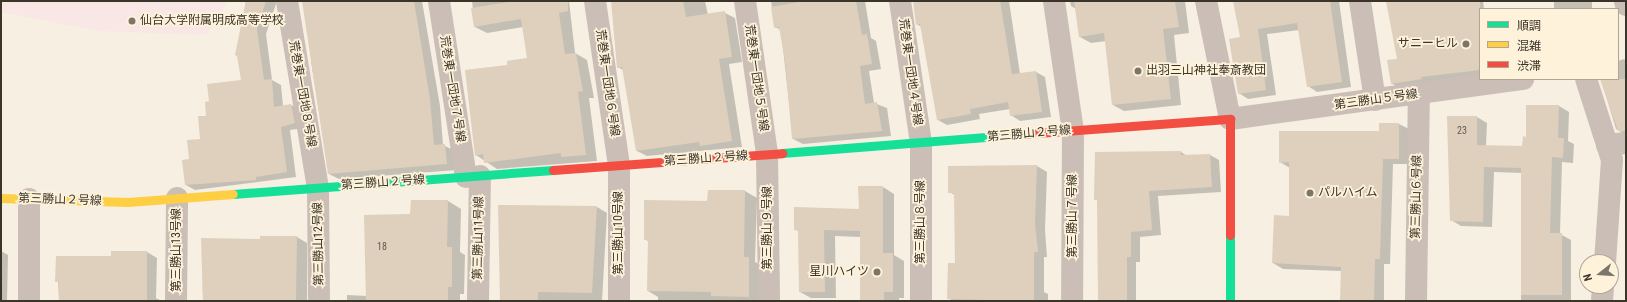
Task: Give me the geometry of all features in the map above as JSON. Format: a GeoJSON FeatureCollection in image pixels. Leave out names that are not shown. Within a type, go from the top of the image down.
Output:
{"type":"FeatureCollection","features":[{"type":"Feature","properties":{"kind":"street","name":"荒巻東一団地８号線"},"geometry":{"type":"LineString","coordinates":[[287,1],[318,188]]}},
{"type":"Feature","properties":{"kind":"street","name":"荒巻東一団地７号線"},"geometry":{"type":"LineString","coordinates":[[439,1],[473,176]]}},
{"type":"Feature","properties":{"kind":"street","name":"荒巻東一団地６号線"},"geometry":{"type":"LineString","coordinates":[[595,1],[619,166]]}},
{"type":"Feature","properties":{"kind":"street","name":"荒巻東一団地５号線"},"geometry":{"type":"LineString","coordinates":[[745,1],[767,154]]}},
{"type":"Feature","properties":{"kind":"street","name":"荒巻東一団地４号線"},"geometry":{"type":"LineString","coordinates":[[900,1],[921,143]]}},
{"type":"Feature","properties":{"kind":"street","name":"第三勝山７号線"},"geometry":{"type":"LineString","coordinates":[[1054,1],[1073,131],[1072,301]]}},
{"type":"Feature","properties":{"kind":"street"},"geometry":{"type":"LineString","coordinates":[[1206,1],[1230,119],[1230,301]]}},
{"type":"Feature","properties":{"kind":"street"},"geometry":{"type":"LineString","coordinates":[[1360,1],[1375,100]]}},
{"type":"Feature","properties":{"kind":"street"},"geometry":{"type":"LineString","coordinates":[[1625,1],[1626,5]]}},
{"type":"Feature","properties":{"kind":"street","name":"第三勝山５号線"},"geometry":{"type":"LineString","coordinates":[[1230,119],[1516,80]]}},
{"type":"Feature","properties":{"kind":"street"},"geometry":{"type":"LineString","coordinates":[[1586,80],[1617,144],[1612,160],[1606,254]]}},
{"type":"Feature","properties":{"kind":"street","name":"第三勝山６号線"},"geometry":{"type":"LineString","coordinates":[[1416,301],[1419,94]]}},
{"type":"Feature","properties":{"kind":"street","name":"第三勝山２号線"},"geometry":{"type":"LineString","coordinates":[[1,198],[128,202],[1230,119]]}},
{"type":"Feature","properties":{"kind":"street","name":"第三勝山８号線"},"geometry":{"type":"LineString","coordinates":[[921,143],[921,301]]}},
{"type":"Feature","properties":{"kind":"street","name":"第三勝山９号線"},"geometry":{"type":"LineString","coordinates":[[767,154],[768,301]]}},
{"type":"Feature","properties":{"kind":"street","name":"第三勝山10号線"},"geometry":{"type":"LineString","coordinates":[[619,166],[619,301]]}},
{"type":"Feature","properties":{"kind":"street","name":"第三勝山11号線"},"geometry":{"type":"LineString","coordinates":[[473,176],[478,301]]}},
{"type":"Feature","properties":{"kind":"street","name":"第三勝山12号線"},"geometry":{"type":"LineString","coordinates":[[318,188],[319,301]]}},
{"type":"Feature","properties":{"kind":"street","name":"第三勝山13号線"},"geometry":{"type":"LineString","coordinates":[[176,301],[177,198]]}},
{"type":"Feature","properties":{"kind":"street"},"geometry":{"type":"LineString","coordinates":[[29,199],[29,301]]}},
{"type":"Feature","properties":{"kind":"shaded area","name":"仙台大学附属明成高等学校"},"geometry":{"type":"Polygon","coordinates":[[[1,1],[228,1],[206,35],[99,31],[1,12],[1,1]]]}},
{"type":"Feature","properties":{"kind":"building"},"geometry":{"type":"Polygon","coordinates":[[[246,1],[266,1],[257,29],[264,80],[272,79],[274,107],[291,104],[295,123],[281,127],[287,172],[256,177],[256,180],[185,185],[182,160],[189,159],[187,140],[200,139],[198,116],[206,116],[205,102],[209,101],[207,84],[241,80],[237,56],[235,55],[246,1]]]}},
{"type":"Feature","properties":{"kind":"building"},"geometry":{"type":"Polygon","coordinates":[[[302,1],[414,1],[430,99],[434,145],[445,144],[447,164],[328,174],[302,1]]]}},
{"type":"Feature","properties":{"kind":"building"},"geometry":{"type":"Polygon","coordinates":[[[514,1],[568,1],[568,11],[559,13],[565,54],[576,53],[583,91],[578,92],[586,155],[561,157],[561,153],[484,163],[483,154],[475,156],[465,70],[507,65],[507,61],[527,58],[521,19],[474,27],[471,8],[514,1]]]}},
{"type":"Feature","properties":{"kind":"building"},"geometry":{"type":"Polygon","coordinates":[[[611,1],[683,1],[686,17],[725,11],[732,57],[719,59],[732,141],[700,146],[699,142],[636,151],[622,67],[617,68],[611,1]]]}},
{"type":"Feature","properties":{"kind":"building"},"geometry":{"type":"Polygon","coordinates":[[[804,1],[856,1],[862,35],[867,34],[872,64],[860,66],[865,104],[877,102],[882,131],[792,139],[785,61],[779,27],[774,28],[771,7],[804,1]]]}},
{"type":"Feature","properties":{"kind":"building"},"geometry":{"type":"Polygon","coordinates":[[[913,1],[1000,1],[1012,74],[1036,71],[1042,112],[1010,116],[1008,102],[970,109],[971,114],[937,120],[920,24],[916,25],[913,1]]]}},
{"type":"Feature","properties":{"kind":"building"},"geometry":{"type":"Polygon","coordinates":[[[1074,1],[1175,1],[1179,27],[1163,29],[1171,99],[1112,105],[1104,33],[1079,37],[1074,1]]]}},
{"type":"Feature","properties":{"kind":"building"},"geometry":{"type":"Polygon","coordinates":[[[1233,1],[1330,1],[1342,82],[1307,87],[1297,23],[1258,29],[1266,90],[1238,94],[1229,39],[1240,37],[1233,1]]]}},
{"type":"Feature","properties":{"kind":"building"},"geometry":{"type":"Polygon","coordinates":[[[1386,1],[1480,1],[1479,70],[1421,77],[1422,79],[1391,84],[1387,60],[1397,59],[1386,1]]]}},
{"type":"Feature","properties":{"kind":"building"},"geometry":{"type":"Polygon","coordinates":[[[1626,79],[1626,131],[1618,131],[1600,80],[1626,79]]]}},
{"type":"Feature","properties":{"kind":"building"},"geometry":{"type":"Polygon","coordinates":[[[1526,105],[1559,105],[1558,138],[1564,138],[1563,158],[1552,157],[1550,233],[1562,233],[1562,295],[1521,295],[1521,168],[1484,167],[1483,222],[1450,221],[1447,116],[1477,116],[1477,145],[1522,146],[1523,136],[1526,137],[1526,105]]]}},
{"type":"Feature","properties":{"kind":"building"},"geometry":{"type":"Polygon","coordinates":[[[1379,123],[1399,123],[1399,159],[1383,159],[1380,259],[1375,259],[1374,301],[1340,301],[1341,267],[1272,263],[1274,215],[1289,216],[1289,162],[1279,163],[1279,131],[1379,131],[1379,123]]]}},
{"type":"Feature","properties":{"kind":"building"},"geometry":{"type":"Polygon","coordinates":[[[1181,151],[1181,155],[1210,154],[1212,187],[1149,191],[1152,230],[1131,232],[1131,257],[1127,257],[1127,301],[1098,301],[1097,200],[1094,200],[1095,152],[1181,151]]]}},
{"type":"Feature","properties":{"kind":"building"},"geometry":{"type":"Polygon","coordinates":[[[1037,165],[1035,223],[1038,252],[1034,252],[1034,301],[947,299],[948,263],[955,263],[954,193],[948,193],[948,166],[1037,165]]]}},
{"type":"Feature","properties":{"kind":"building"},"geometry":{"type":"Polygon","coordinates":[[[858,186],[883,186],[883,253],[893,253],[893,292],[884,292],[884,301],[860,301],[860,231],[824,230],[825,292],[799,292],[798,230],[794,230],[794,207],[859,209],[858,186]]]}},
{"type":"Feature","properties":{"kind":"building"},"geometry":{"type":"Polygon","coordinates":[[[708,190],[745,190],[744,257],[749,257],[749,297],[711,296],[711,292],[647,291],[648,240],[644,240],[644,200],[707,201],[708,190]]]}},
{"type":"Feature","properties":{"kind":"building"},"geometry":{"type":"Polygon","coordinates":[[[411,200],[448,200],[447,247],[452,247],[452,287],[448,287],[448,301],[366,301],[364,215],[410,214],[411,200]]]}},
{"type":"Feature","properties":{"kind":"building"},"geometry":{"type":"Polygon","coordinates":[[[498,205],[597,206],[592,293],[538,292],[538,301],[500,301],[498,205]]]}},
{"type":"Feature","properties":{"kind":"building"},"geometry":{"type":"Polygon","coordinates":[[[260,236],[297,236],[296,301],[203,301],[201,238],[260,239],[260,236]]]}},
{"type":"Feature","properties":{"kind":"building"},"geometry":{"type":"Polygon","coordinates":[[[111,251],[147,251],[147,301],[59,301],[59,282],[55,282],[56,256],[111,256],[111,251]]]}},
{"type":"Feature","properties":{"kind":"traffic: fast"},"geometry":{"type":"LineString","coordinates":[[782,153],[1024,134]]}},
{"type":"Feature","properties":{"kind":"traffic: fast"},"geometry":{"type":"LineString","coordinates":[[233,194],[553,170]]}},
{"type":"Feature","properties":{"kind":"traffic: fast"},"geometry":{"type":"LineString","coordinates":[[1230,235],[1230,301]]}},
{"type":"Feature","properties":{"kind":"traffic: slow"},"geometry":{"type":"LineString","coordinates":[[1,198],[128,202],[233,194]]}},
{"type":"Feature","properties":{"kind":"traffic: jam"},"geometry":{"type":"LineString","coordinates":[[1024,134],[1230,119],[1230,235]]}},
{"type":"Feature","properties":{"kind":"traffic: jam"},"geometry":{"type":"LineString","coordinates":[[553,170],[782,153]]}},
{"type":"Feature","properties":{"kind":"place","name":"仙台大学附属明成高等学校"},"geometry":{"type":"Point","coordinates":[132,21]}},
{"type":"Feature","properties":{"kind":"place","name":"サニーヒル"},"geometry":{"type":"Point","coordinates":[1466,44]}},
{"type":"Feature","properties":{"kind":"place","name":"出羽三山神社奉斎教団"},"geometry":{"type":"Point","coordinates":[1138,71]}},
{"type":"Feature","properties":{"kind":"place","name":"パルハイム"},"geometry":{"type":"Point","coordinates":[1310,193]}},
{"type":"Feature","properties":{"kind":"place","name":"星川ハイツ"},"geometry":{"type":"Point","coordinates":[877,272]}}]}
